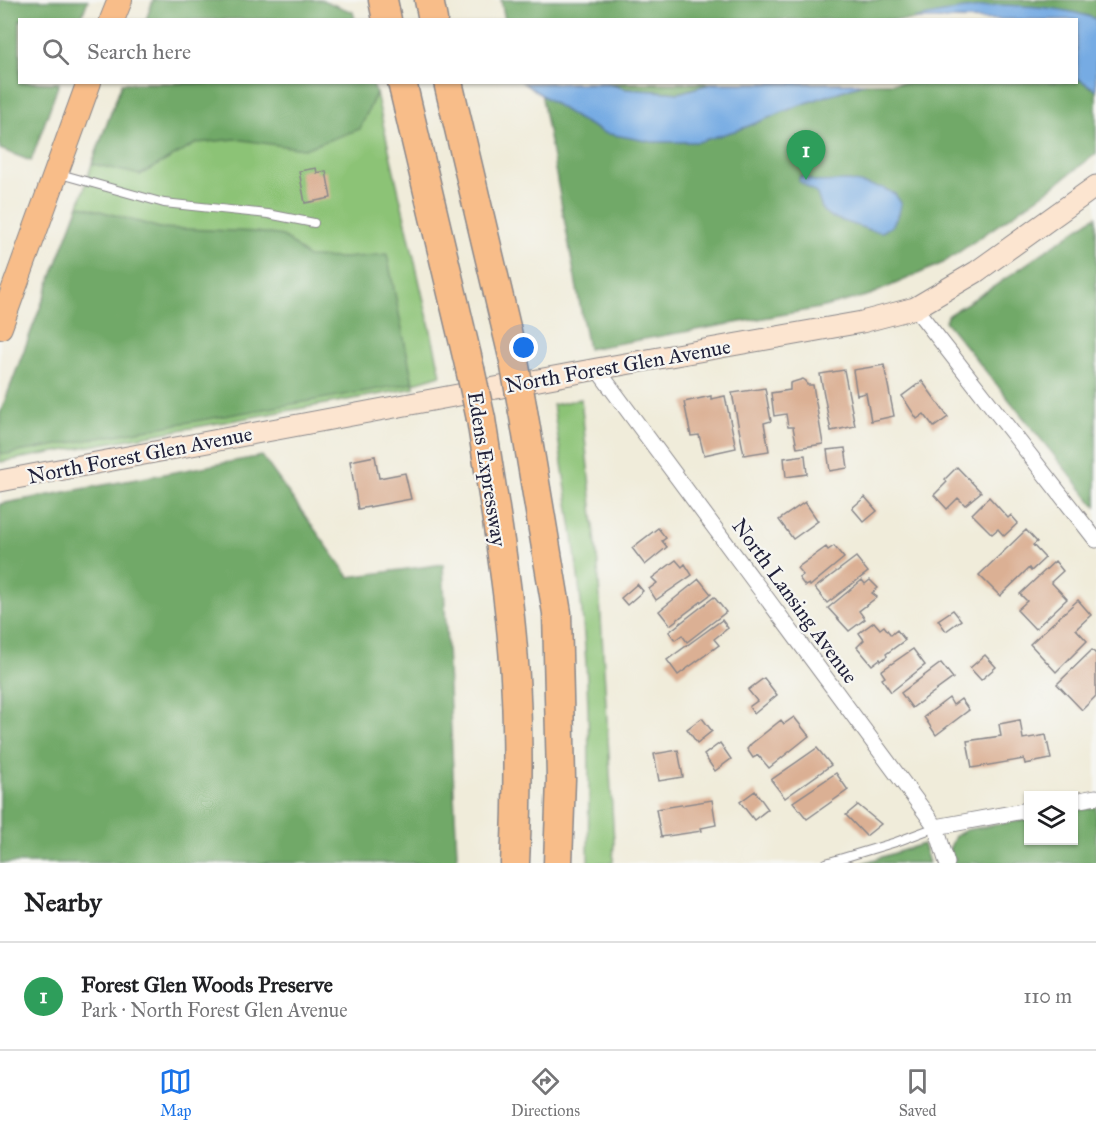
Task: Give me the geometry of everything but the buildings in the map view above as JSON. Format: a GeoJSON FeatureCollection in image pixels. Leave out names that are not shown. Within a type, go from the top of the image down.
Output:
{"type":"FeatureCollection","features":[{"type":"Feature","properties":{"kind":"highway"},"geometry":{"type":"LineString","coordinates":[[383,0],[387,18]]}},
{"type":"Feature","properties":{"kind":"highway"},"geometry":{"type":"LineString","coordinates":[[429,0],[433,18]]}},
{"type":"Feature","properties":{"kind":"highway"},"geometry":{"type":"LineString","coordinates":[[448,84],[514,361],[558,613],[561,779],[558,863]]}},
{"type":"Feature","properties":{"kind":"highway","name":"Edens Expressway"},"geometry":{"type":"LineString","coordinates":[[405,96],[481,419],[510,617],[517,695],[515,863]]}},
{"type":"Feature","properties":{"kind":"main road"},"geometry":{"type":"LineString","coordinates":[[113,18],[120,0]]}},
{"type":"Feature","properties":{"kind":"main road"},"geometry":{"type":"LineString","coordinates":[[0,327],[89,84]]}},
{"type":"Feature","properties":{"kind":"street","name":"North Forest Glen Avenue"},"geometry":{"type":"LineString","coordinates":[[0,481],[597,369],[862,322],[915,308],[976,272],[1096,186]]}},
{"type":"Feature","properties":{"kind":"street"},"geometry":{"type":"LineString","coordinates":[[915,308],[1096,540]]}},
{"type":"Feature","properties":{"kind":"street","name":"North Lansing Avenue"},"geometry":{"type":"LineString","coordinates":[[597,369],[936,827],[947,863]]}},
{"type":"Feature","properties":{"kind":"street"},"geometry":{"type":"LineString","coordinates":[[1078,800],[1096,797]]}},
{"type":"Feature","properties":{"kind":"street"},"geometry":{"type":"LineString","coordinates":[[936,827],[1024,811]]}},
{"type":"Feature","properties":{"kind":"lane"},"geometry":{"type":"LineString","coordinates":[[57,173],[164,203],[268,214],[314,223]]}},
{"type":"Feature","properties":{"kind":"lane"},"geometry":{"type":"LineString","coordinates":[[826,863],[896,842],[936,827]]}},
{"type":"Feature","properties":{"kind":"green space"},"geometry":{"type":"Polygon","coordinates":[[[0,0],[88,0],[81,18],[18,18],[18,84],[59,84],[31,161],[0,149],[0,0]]]}},
{"type":"Feature","properties":{"kind":"green space"},"geometry":{"type":"Polygon","coordinates":[[[153,0],[322,0],[353,12],[355,18],[147,18],[153,0]]]}},
{"type":"Feature","properties":{"kind":"green space"},"geometry":{"type":"Polygon","coordinates":[[[501,0],[1096,0],[1096,19],[1085,15],[957,10],[923,18],[505,18],[501,0]]]}},
{"type":"Feature","properties":{"kind":"green space"},"geometry":{"type":"Polygon","coordinates":[[[1078,79],[1096,90],[1096,154],[943,263],[870,295],[820,308],[588,349],[541,93],[578,119],[741,129],[800,105],[862,84],[1078,84],[1078,79]]]}},
{"type":"Feature","properties":{"kind":"green space"},"geometry":{"type":"Polygon","coordinates":[[[122,84],[360,128],[376,93],[441,375],[414,383],[414,388],[0,462],[0,414],[79,205],[122,84]]]}},
{"type":"Feature","properties":{"kind":"green space"},"geometry":{"type":"Polygon","coordinates":[[[122,84],[373,84],[376,93],[360,129],[304,149],[236,139],[197,143],[140,175],[92,164],[122,84]]]}},
{"type":"Feature","properties":{"kind":"green space"},"geometry":{"type":"Polygon","coordinates":[[[609,84],[710,84],[679,93],[626,89],[609,84]]]}},
{"type":"Feature","properties":{"kind":"green space"},"geometry":{"type":"Polygon","coordinates":[[[79,205],[160,228],[257,232],[283,236],[308,257],[345,258],[387,254],[413,383],[7,454],[0,453],[0,414],[79,205]]]}},
{"type":"Feature","properties":{"kind":"green space"},"geometry":{"type":"Polygon","coordinates":[[[1096,216],[1096,507],[945,321],[948,315],[1096,216]]]}},
{"type":"Feature","properties":{"kind":"green space"},"geometry":{"type":"Polygon","coordinates":[[[581,399],[598,565],[614,842],[613,863],[588,863],[589,738],[584,630],[553,405],[581,399]]]}},
{"type":"Feature","properties":{"kind":"green space"},"geometry":{"type":"Polygon","coordinates":[[[262,456],[349,577],[443,564],[456,863],[0,863],[0,504],[262,456]]]}},
{"type":"Feature","properties":{"kind":"green space"},"geometry":{"type":"Polygon","coordinates":[[[1096,807],[1096,863],[952,863],[948,852],[955,836],[966,830],[1024,820],[1024,845],[1078,845],[1078,810],[1096,807]]]}},
{"type":"Feature","properties":{"kind":"green space"},"geometry":{"type":"Polygon","coordinates":[[[923,844],[929,863],[863,863],[923,844]]]}},
{"type":"Feature","properties":{"kind":"water"},"geometry":{"type":"Polygon","coordinates":[[[997,5],[1035,7],[1060,10],[1096,19],[1096,90],[1078,79],[1078,18],[919,18],[997,5]]]}},
{"type":"Feature","properties":{"kind":"water"},"geometry":{"type":"Polygon","coordinates":[[[525,84],[609,84],[626,89],[679,93],[710,84],[862,84],[800,105],[741,129],[698,142],[652,142],[604,133],[525,84]]]}},
{"type":"Feature","properties":{"kind":"water"},"geometry":{"type":"Polygon","coordinates":[[[800,176],[816,182],[849,181],[883,188],[895,194],[901,203],[899,214],[892,226],[882,232],[831,217],[823,211],[817,194],[799,181],[800,176]]]}},
{"type":"Feature","properties":{"kind":"pier"},"geometry":{"type":"Polygon","coordinates":[[[354,0],[452,0],[468,8],[470,18],[360,18],[354,0]]]}},
{"type":"Feature","properties":{"kind":"place","name":"Forest Glen Woods Preserve"},"geometry":{"type":"Point","coordinates":[806,180]}}]}
